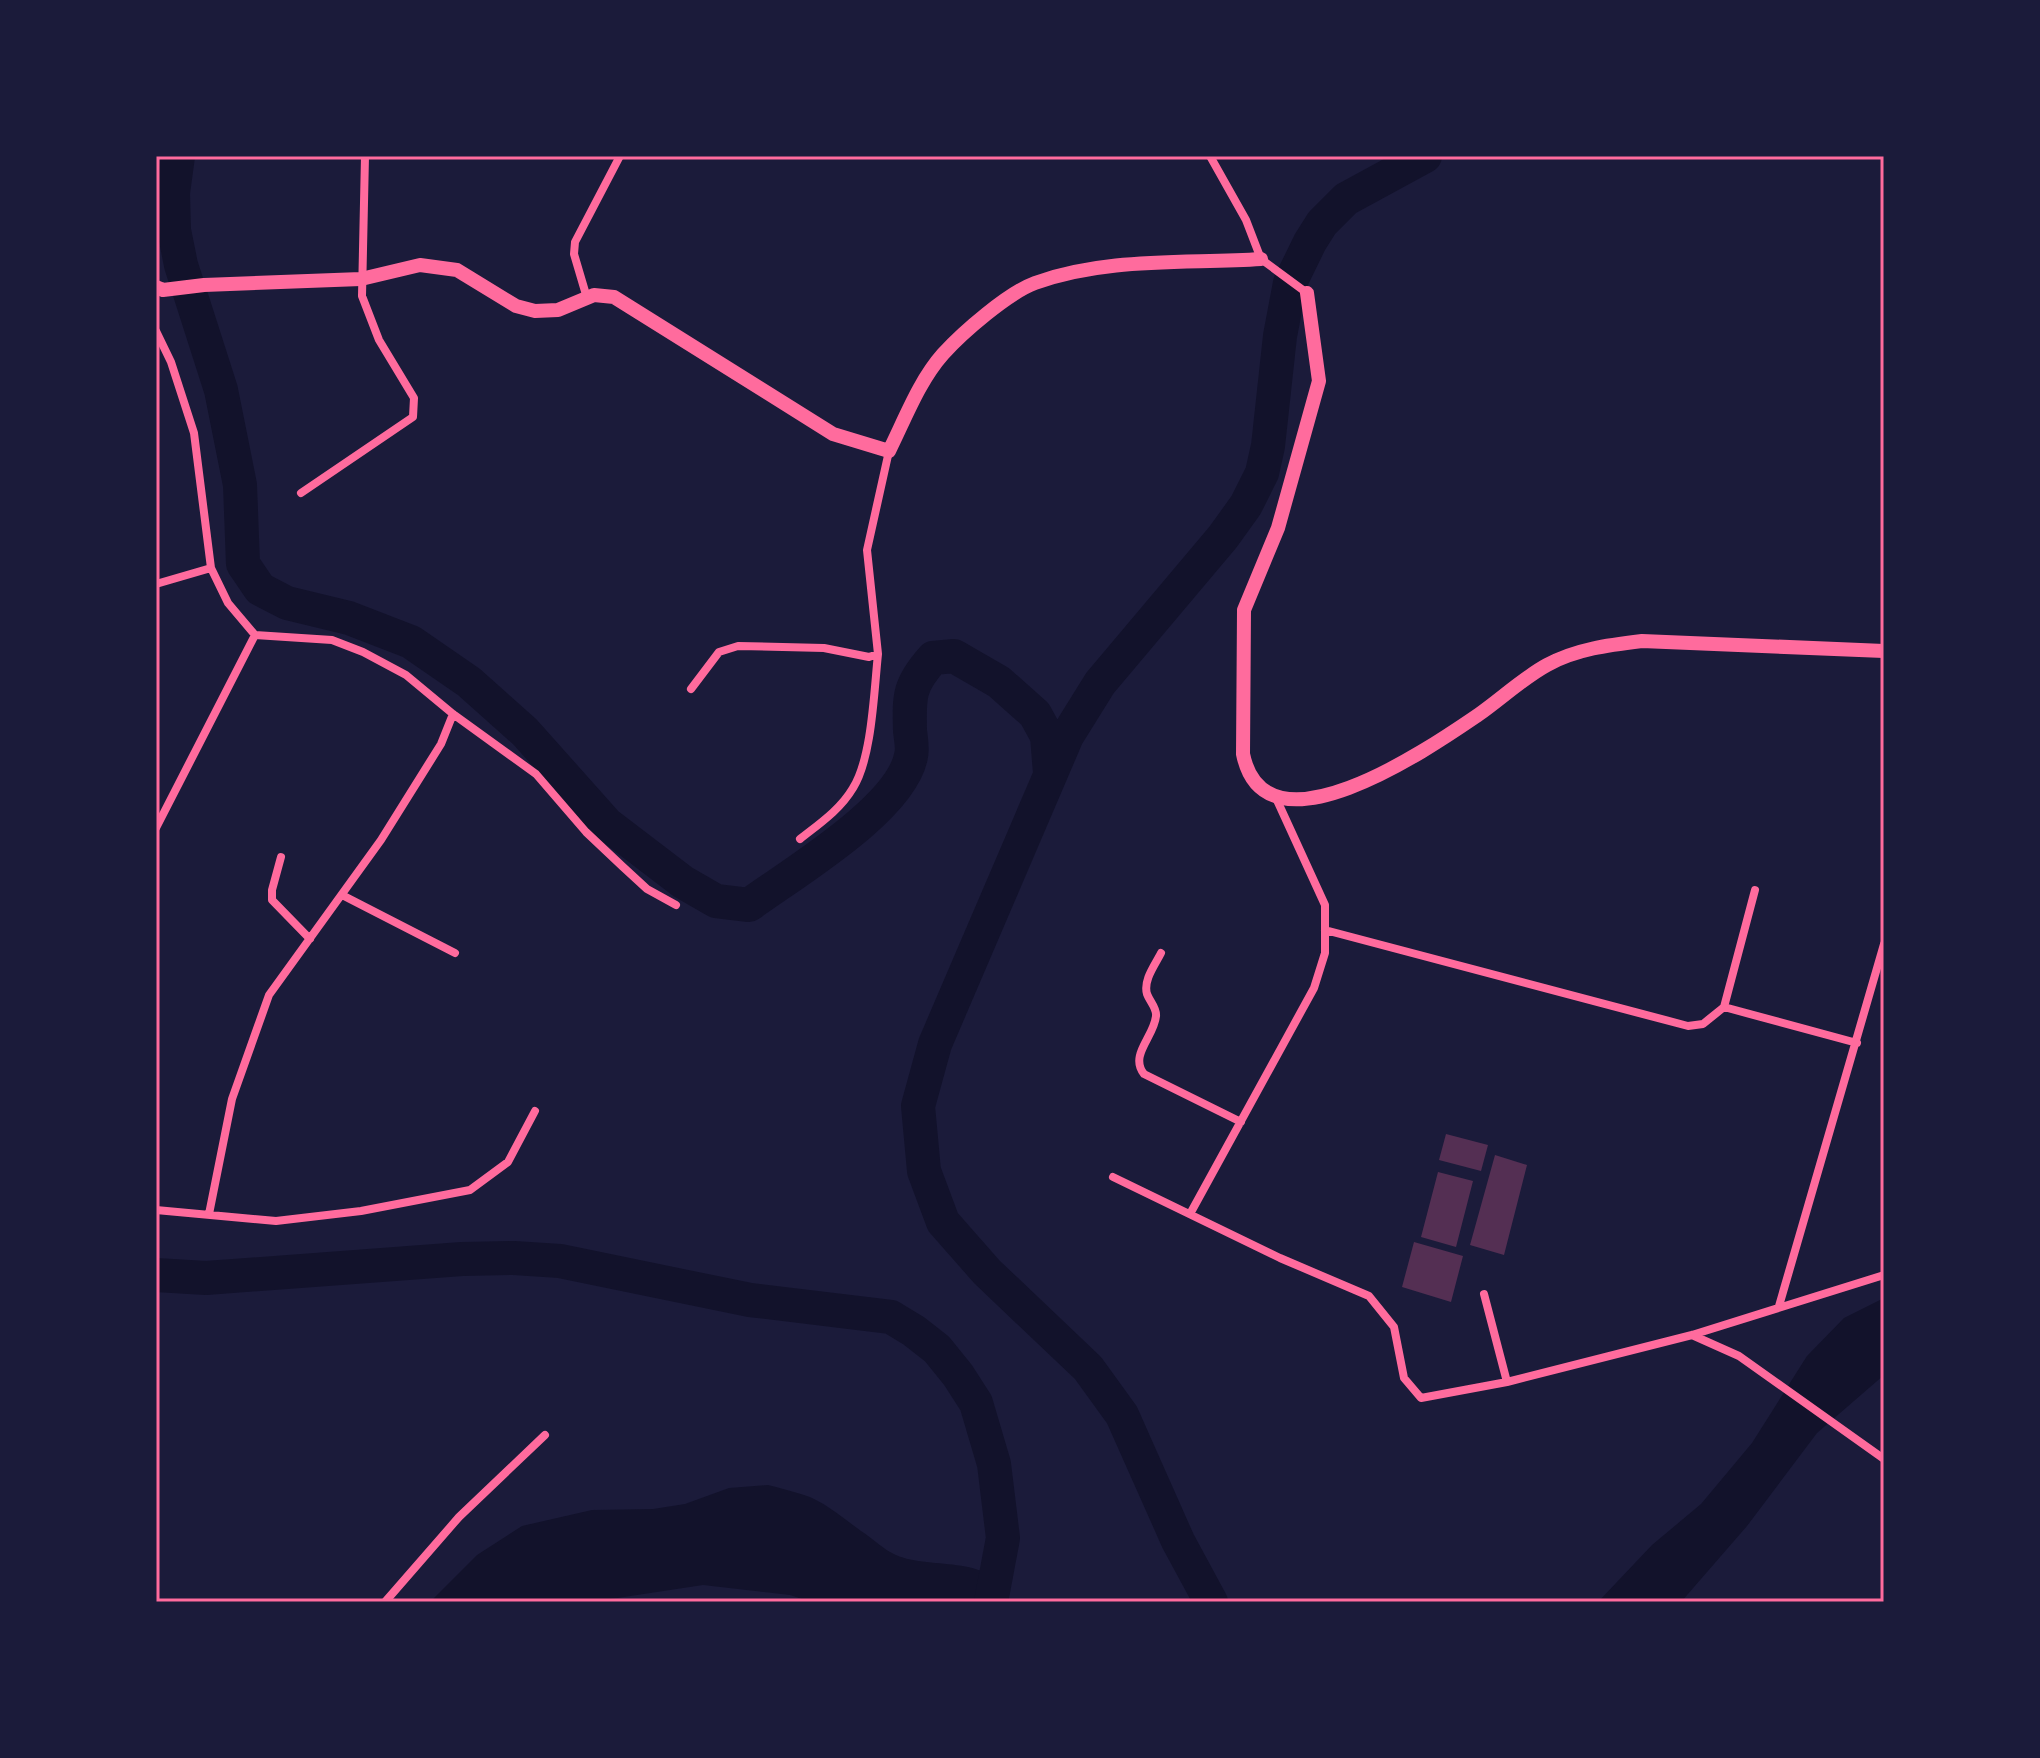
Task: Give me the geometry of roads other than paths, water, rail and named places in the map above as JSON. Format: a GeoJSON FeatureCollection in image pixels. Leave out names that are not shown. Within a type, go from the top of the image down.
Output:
{"type":"FeatureCollection","features":[{"type":"Feature","properties":{"kind":"street"},"geometry":{"type":"LineString","coordinates":[[301,493],[413,417],[414,398],[379,340],[362,296],[365,156]]}},
{"type":"Feature","properties":{"kind":"street"},"geometry":{"type":"LineString","coordinates":[[587,298],[574,254],[575,242],[620,156]]}},
{"type":"Feature","properties":{"kind":"street"},"geometry":{"type":"LineString","coordinates":[[1210,156],[1246,220],[1261,259],[1307,293],[1319,381],[1278,528],[1244,610],[1243,754],[1246,771],[1256,784],[1276,797],[1297,800],[1318,798],[1389,771],[1478,715],[1545,666],[1569,655],[1605,645],[1642,641],[1884,651]]}},
{"type":"Feature","properties":{"kind":"street"},"geometry":{"type":"LineString","coordinates":[[800,839],[835,811],[855,787],[865,759],[878,654],[867,550],[889,451],[918,393],[942,356],[983,317],[1032,283],[1097,266],[1261,259]]}},
{"type":"Feature","properties":{"kind":"street"},"geometry":{"type":"LineString","coordinates":[[156,287],[163,290],[204,285],[361,279],[420,265],[457,270],[516,306],[535,311],[558,310],[594,295],[614,297],[833,434],[889,451]]}},
{"type":"Feature","properties":{"kind":"street"},"geometry":{"type":"LineString","coordinates":[[156,331],[171,362],[194,433],[211,568],[228,603],[255,635],[332,640],[363,652],[406,675],[453,714],[536,774],[586,832],[622,866],[647,889],[676,905]]}},
{"type":"Feature","properties":{"kind":"street"},"geometry":{"type":"LineString","coordinates":[[156,584],[211,568]]}},
{"type":"Feature","properties":{"kind":"street"},"geometry":{"type":"LineString","coordinates":[[156,828],[255,635]]}},
{"type":"Feature","properties":{"kind":"street"},"geometry":{"type":"LineString","coordinates":[[691,689],[719,652],[738,646],[824,648],[869,657],[878,654]]}},
{"type":"Feature","properties":{"kind":"street"},"geometry":{"type":"LineString","coordinates":[[209,1214],[232,1099],[269,995],[342,895],[441,744],[453,714]]}},
{"type":"Feature","properties":{"kind":"street"},"geometry":{"type":"LineString","coordinates":[[1190,1214],[1314,988],[1325,953],[1325,905],[1276,797]]}},
{"type":"Feature","properties":{"kind":"street"},"geometry":{"type":"LineString","coordinates":[[281,857],[272,900],[310,939]]}},
{"type":"Feature","properties":{"kind":"street"},"geometry":{"type":"LineString","coordinates":[[1325,930],[1688,1026],[1703,1024],[1724,1007],[1755,890]]}},
{"type":"Feature","properties":{"kind":"street"},"geometry":{"type":"LineString","coordinates":[[342,895],[455,953]]}},
{"type":"Feature","properties":{"kind":"street"},"geometry":{"type":"LineString","coordinates":[[1779,1306],[1884,944]]}},
{"type":"Feature","properties":{"kind":"street"},"geometry":{"type":"LineString","coordinates":[[1161,953],[1147,982],[1146,992],[1157,1013],[1153,1029],[1138,1059],[1138,1067],[1144,1074],[1241,1122]]}},
{"type":"Feature","properties":{"kind":"street"},"geometry":{"type":"LineString","coordinates":[[1724,1007],[1857,1043]]}},
{"type":"Feature","properties":{"kind":"street"},"geometry":{"type":"LineString","coordinates":[[156,1210],[276,1221],[361,1211],[470,1190],[508,1162],[535,1111]]}},
{"type":"Feature","properties":{"kind":"street"},"geometry":{"type":"LineString","coordinates":[[1113,1177],[1369,1296],[1394,1327],[1404,1378],[1421,1398],[1507,1382],[1692,1335],[1884,1275]]}},
{"type":"Feature","properties":{"kind":"street"},"geometry":{"type":"LineString","coordinates":[[1484,1294],[1507,1382]]}},
{"type":"Feature","properties":{"kind":"street"},"geometry":{"type":"LineString","coordinates":[[1692,1335],[1739,1356],[1884,1459]]}},
{"type":"Feature","properties":{"kind":"street"},"geometry":{"type":"LineString","coordinates":[[385,1602],[459,1517],[545,1435]]}},
{"type":"Feature","properties":{"kind":"waterway"},"geometry":{"type":"LineString","coordinates":[[178,156],[173,193],[174,230],[181,265],[221,390],[240,485],[243,564],[260,589],[287,603],[349,618],[411,642],[469,682],[525,732],[607,824],[683,882],[716,901],[749,905],[843,838],[888,797],[903,776],[911,756],[912,691],[933,658],[954,656],[999,682],[1035,714],[1047,736],[1050,773]]}},
{"type":"Feature","properties":{"kind":"waterway"},"geometry":{"type":"LineString","coordinates":[[1211,1602],[1178,1541],[1122,1415],[1088,1368],[987,1272],[943,1222],[924,1171],[918,1106],[935,1044],[1067,736],[1100,683],[1223,537],[1246,505],[1262,473],[1290,283],[1310,242],[1322,223],[1346,199],[1425,156]]}},
{"type":"Feature","properties":{"kind":"waterway"},"geometry":{"type":"LineString","coordinates":[[156,1275],[206,1278],[514,1258],[560,1261],[750,1300],[891,1317],[937,1349],[976,1403],[994,1464],[1003,1538],[991,1602]]}}]}
